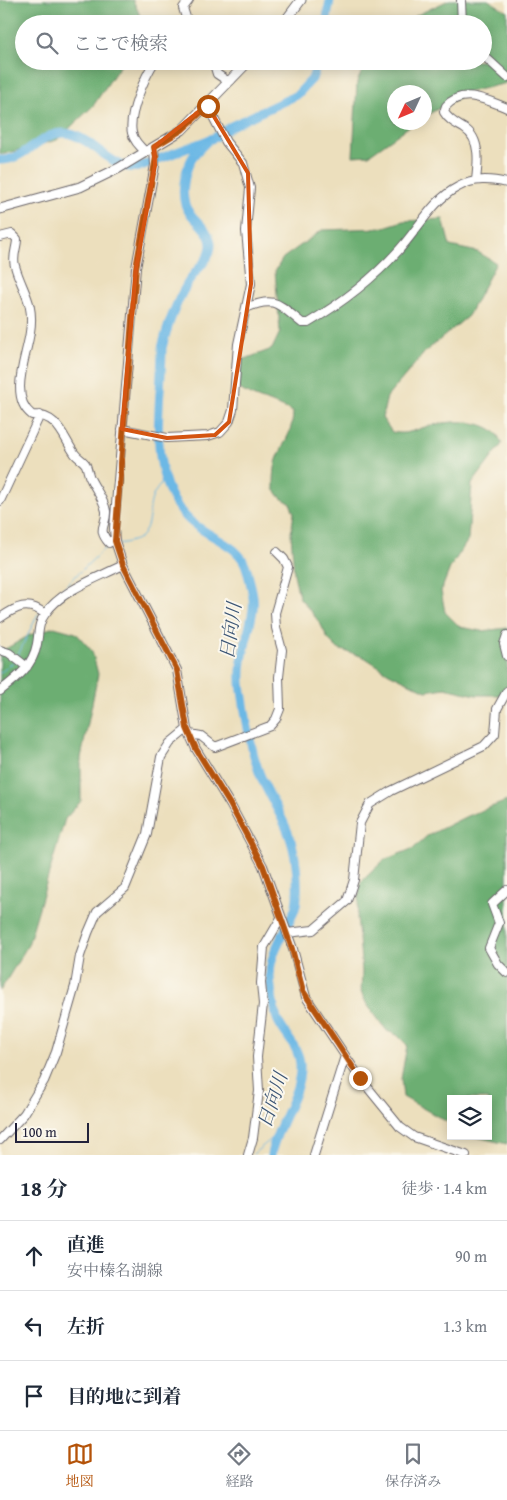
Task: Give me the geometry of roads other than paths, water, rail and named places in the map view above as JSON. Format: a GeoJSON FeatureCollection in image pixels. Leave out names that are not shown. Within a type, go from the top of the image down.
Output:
{"type":"FeatureCollection","features":[{"type":"Feature","properties":{"kind":"main road"},"geometry":{"type":"LineString","coordinates":[[290,15],[301,0]]}},
{"type":"Feature","properties":{"kind":"main road"},"geometry":{"type":"LineString","coordinates":[[0,209],[80,187],[123,166],[182,130],[208,106],[240,70]]}},
{"type":"Feature","properties":{"kind":"street"},"geometry":{"type":"LineString","coordinates":[[185,15],[183,8],[190,0]]}},
{"type":"Feature","properties":{"kind":"street"},"geometry":{"type":"LineString","coordinates":[[461,0],[462,15]]}},
{"type":"Feature","properties":{"kind":"street"},"geometry":{"type":"LineString","coordinates":[[492,63],[507,77]]}},
{"type":"Feature","properties":{"kind":"street"},"geometry":{"type":"LineString","coordinates":[[149,70],[145,77],[131,125],[135,141],[150,150],[156,161],[136,268],[122,429],[115,542],[123,565],[177,670],[189,731],[196,749],[259,856],[282,919],[306,997],[375,1098],[406,1132],[420,1140],[466,1155]]}},
{"type":"Feature","properties":{"kind":"street"},"geometry":{"type":"LineString","coordinates":[[216,70],[217,74],[226,80],[231,80]]}},
{"type":"Feature","properties":{"kind":"street"},"geometry":{"type":"LineString","coordinates":[[476,180],[478,166],[473,138],[466,130],[449,118],[444,112],[446,106],[457,97],[468,95],[507,108]]}},
{"type":"Feature","properties":{"kind":"street"},"geometry":{"type":"LineString","coordinates":[[122,429],[168,438],[218,434],[227,425],[235,402],[236,363],[251,278],[246,231],[250,188],[243,163],[226,142],[208,106]]}},
{"type":"Feature","properties":{"kind":"street"},"geometry":{"type":"LineString","coordinates":[[246,308],[259,302],[270,300],[283,307],[302,322],[308,323],[340,302],[382,267],[408,240],[439,202],[452,190],[476,180],[507,183]]}},
{"type":"Feature","properties":{"kind":"street"},"geometry":{"type":"LineString","coordinates":[[0,237],[12,234],[17,239],[14,264],[28,297],[31,321],[21,376],[21,399],[30,414],[40,415],[56,426],[67,438],[75,454],[86,464],[89,477],[106,513],[102,532],[103,537],[109,543],[115,542]]}},
{"type":"Feature","properties":{"kind":"street"},"geometry":{"type":"LineString","coordinates":[[0,501],[40,415]]}},
{"type":"Feature","properties":{"kind":"street"},"geometry":{"type":"LineString","coordinates":[[189,731],[201,736],[215,747],[266,728],[276,719],[281,705],[279,677],[283,655],[275,623],[275,613],[288,571],[287,563],[277,552]]}},
{"type":"Feature","properties":{"kind":"street"},"geometry":{"type":"LineString","coordinates":[[0,691],[27,667],[35,651],[39,626],[45,614],[68,594],[123,565]]}},
{"type":"Feature","properties":{"kind":"street"},"geometry":{"type":"LineString","coordinates":[[0,618],[24,605],[34,606],[45,614]]}},
{"type":"Feature","properties":{"kind":"street"},"geometry":{"type":"LineString","coordinates":[[507,635],[504,644],[507,656]]}},
{"type":"Feature","properties":{"kind":"street"},"geometry":{"type":"LineString","coordinates":[[0,650],[9,653],[27,667]]}},
{"type":"Feature","properties":{"kind":"street"},"geometry":{"type":"LineString","coordinates":[[286,932],[313,930],[347,901],[354,880],[360,823],[370,804],[378,798],[484,746],[495,734],[497,709],[507,691]]}},
{"type":"Feature","properties":{"kind":"street"},"geometry":{"type":"LineString","coordinates":[[0,1140],[24,1114],[44,1081],[56,1052],[75,986],[80,956],[88,933],[97,912],[126,888],[147,834],[161,758],[170,742],[189,731]]}},
{"type":"Feature","properties":{"kind":"street"},"geometry":{"type":"LineString","coordinates":[[507,890],[492,904],[498,923],[490,948],[498,964],[507,974]]}},
{"type":"Feature","properties":{"kind":"street"},"geometry":{"type":"LineString","coordinates":[[248,1155],[253,1138],[258,1091],[257,1056],[263,1004],[261,983],[264,947],[282,919]]}},
{"type":"Feature","properties":{"kind":"street"},"geometry":{"type":"LineString","coordinates":[[314,1155],[345,1056]]}},
{"type":"Feature","properties":{"kind":"waterway","name":"日向川"},"geometry":{"type":"LineString","coordinates":[[328,15],[330,0]]}},
{"type":"Feature","properties":{"kind":"waterway"},"geometry":{"type":"LineString","coordinates":[[0,160],[10,159],[19,155],[43,139],[60,133],[79,137],[121,165],[138,167],[216,137],[231,126],[297,95],[312,79],[315,70]]}},
{"type":"Feature","properties":{"kind":"waterway","name":"日向川"},"geometry":{"type":"LineString","coordinates":[[208,140],[191,160],[186,172],[183,194],[186,207],[209,236],[211,246],[206,259],[181,294],[164,339],[162,348],[159,438],[161,461],[166,483],[175,503],[189,520],[238,554],[244,561],[247,570],[253,604],[241,670],[242,691],[253,752],[259,772],[288,832],[295,858],[297,881],[295,909],[276,949],[270,974],[272,998],[277,1017],[297,1052],[300,1075],[271,1155]]}},
{"type":"Feature","properties":{"kind":"waterway"},"geometry":{"type":"LineString","coordinates":[[119,544],[133,541],[142,536],[149,519],[151,500],[166,479]]}},
{"type":"Feature","properties":{"kind":"waterway"},"geometry":{"type":"LineString","coordinates":[[41,609],[104,549],[113,546]]}},
{"type":"Feature","properties":{"kind":"waterway"},"geometry":{"type":"LineString","coordinates":[[18,655],[38,614]]}},
{"type":"Feature","properties":{"kind":"waterway"},"geometry":{"type":"LineString","coordinates":[[0,673],[15,661]]}},
{"type":"Feature","properties":{"kind":"waterway"},"geometry":{"type":"LineString","coordinates":[[253,1154],[275,1136]]}}]}
